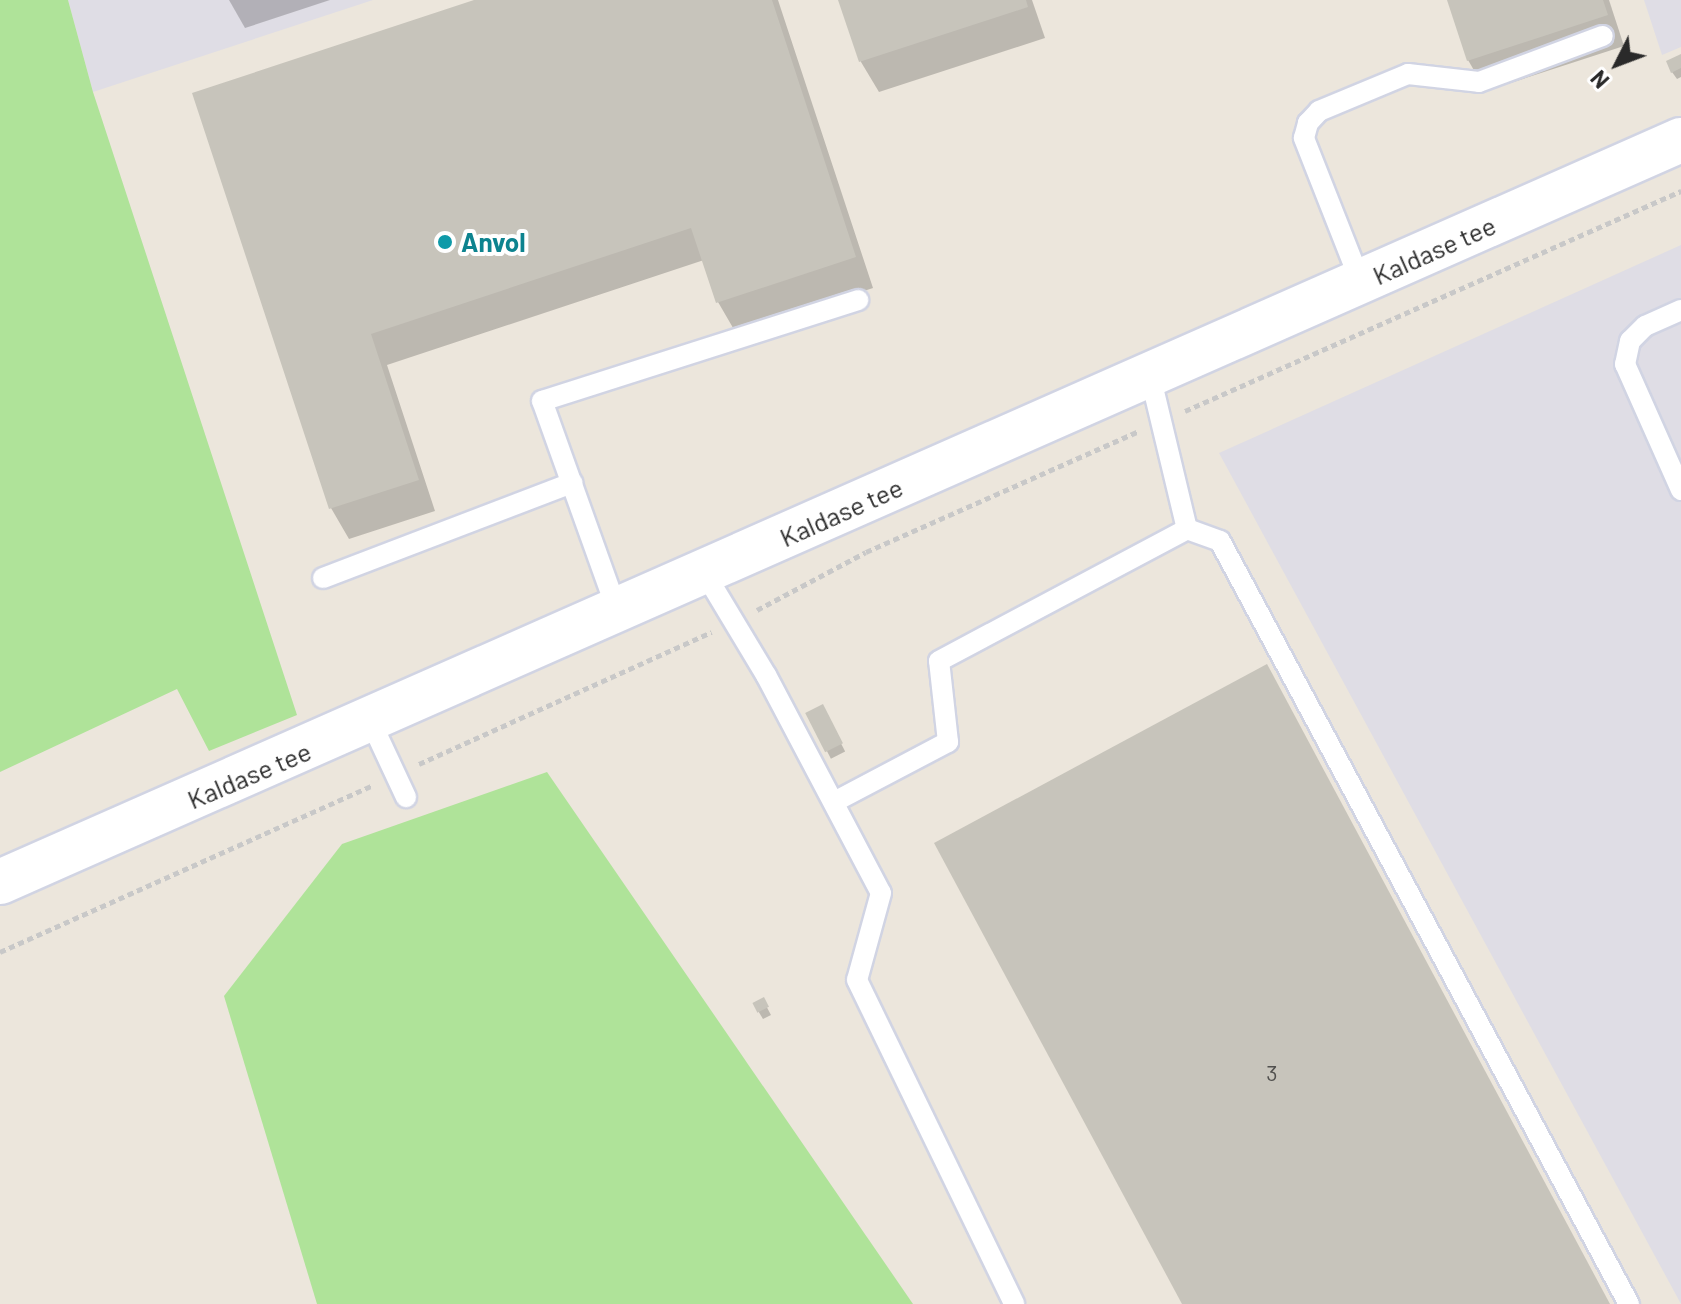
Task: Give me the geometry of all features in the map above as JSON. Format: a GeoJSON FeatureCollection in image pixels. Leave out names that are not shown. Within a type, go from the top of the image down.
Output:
{"type":"FeatureCollection","features":[{"type":"Feature","properties":{"kind":"street","name":"Kaldase tee"},"geometry":{"type":"LineString","coordinates":[[0,882],[371,722],[617,610],[1681,140]]}},
{"type":"Feature","properties":{"kind":"lane"},"geometry":{"type":"LineString","coordinates":[[1361,283],[1304,138],[1308,123],[1319,111],[1408,74],[1479,82],[1603,36]]}},
{"type":"Feature","properties":{"kind":"lane"},"geometry":{"type":"LineString","coordinates":[[617,610],[542,401],[858,300]]}},
{"type":"Feature","properties":{"kind":"lane"},"geometry":{"type":"LineString","coordinates":[[1681,310],[1645,326],[1630,341],[1625,364],[1681,490]]}},
{"type":"Feature","properties":{"kind":"lane"},"geometry":{"type":"LineString","coordinates":[[1150,375],[1187,529]]}},
{"type":"Feature","properties":{"kind":"lane"},"geometry":{"type":"LineString","coordinates":[[323,578],[572,483]]}},
{"type":"Feature","properties":{"kind":"lane"},"geometry":{"type":"LineString","coordinates":[[834,802],[948,742],[939,661],[1187,529],[1220,541],[1629,1304]]}},
{"type":"Feature","properties":{"kind":"lane"},"geometry":{"type":"LineString","coordinates":[[704,572],[834,802],[881,893],[857,980],[1014,1304]]}},
{"type":"Feature","properties":{"kind":"lane"},"geometry":{"type":"LineString","coordinates":[[371,722],[406,797]]}},
{"type":"Feature","properties":{"kind":"path"},"geometry":{"type":"LineString","coordinates":[[0,952],[734,622],[866,552],[1681,191]]}},
{"type":"Feature","properties":{"kind":"shaded area"},"geometry":{"type":"Polygon","coordinates":[[[68,0],[373,0],[93,92],[68,0]]]}},
{"type":"Feature","properties":{"kind":"shaded area"},"geometry":{"type":"Polygon","coordinates":[[[1644,0],[1681,0],[1681,47],[1662,55],[1644,0]]]}},
{"type":"Feature","properties":{"kind":"shaded area"},"geometry":{"type":"Polygon","coordinates":[[[1681,245],[1681,1304],[1219,453],[1681,245]]]}},
{"type":"Feature","properties":{"kind":"green space"},"geometry":{"type":"Polygon","coordinates":[[[0,0],[68,0],[93,92],[297,715],[209,751],[177,689],[0,772],[0,0]]]}},
{"type":"Feature","properties":{"kind":"green space"},"geometry":{"type":"Polygon","coordinates":[[[547,772],[913,1304],[317,1304],[224,996],[342,844],[547,772]]]}},
{"type":"Feature","properties":{"kind":"building","name":"Anvol"},"geometry":{"type":"Polygon","coordinates":[[[474,0],[772,0],[856,257],[716,303],[691,228],[371,334],[419,480],[329,509],[192,93],[474,0]]]}},
{"type":"Feature","properties":{"kind":"building"},"geometry":{"type":"Polygon","coordinates":[[[838,0],[1026,0],[1028,7],[859,62],[838,0]]]}},
{"type":"Feature","properties":{"kind":"building"},"geometry":{"type":"Polygon","coordinates":[[[1447,0],[1603,0],[1608,15],[1467,61],[1447,0]]]}},
{"type":"Feature","properties":{"kind":"building"},"geometry":{"type":"Polygon","coordinates":[[[1681,54],[1681,68],[1671,73],[1666,61],[1681,54]]]}},
{"type":"Feature","properties":{"kind":"building"},"geometry":{"type":"Polygon","coordinates":[[[1267,664],[1610,1304],[1182,1304],[934,843],[1267,664]]]}},
{"type":"Feature","properties":{"kind":"building"},"geometry":{"type":"Polygon","coordinates":[[[823,704],[843,743],[825,752],[805,713],[823,704]]]}},
{"type":"Feature","properties":{"kind":"building"},"geometry":{"type":"Polygon","coordinates":[[[764,997],[769,1007],[757,1013],[752,1003],[764,997]]]}},
{"type":"Feature","properties":{"kind":"place","name":"Anvol"},"geometry":{"type":"Point","coordinates":[445,242]}}]}
